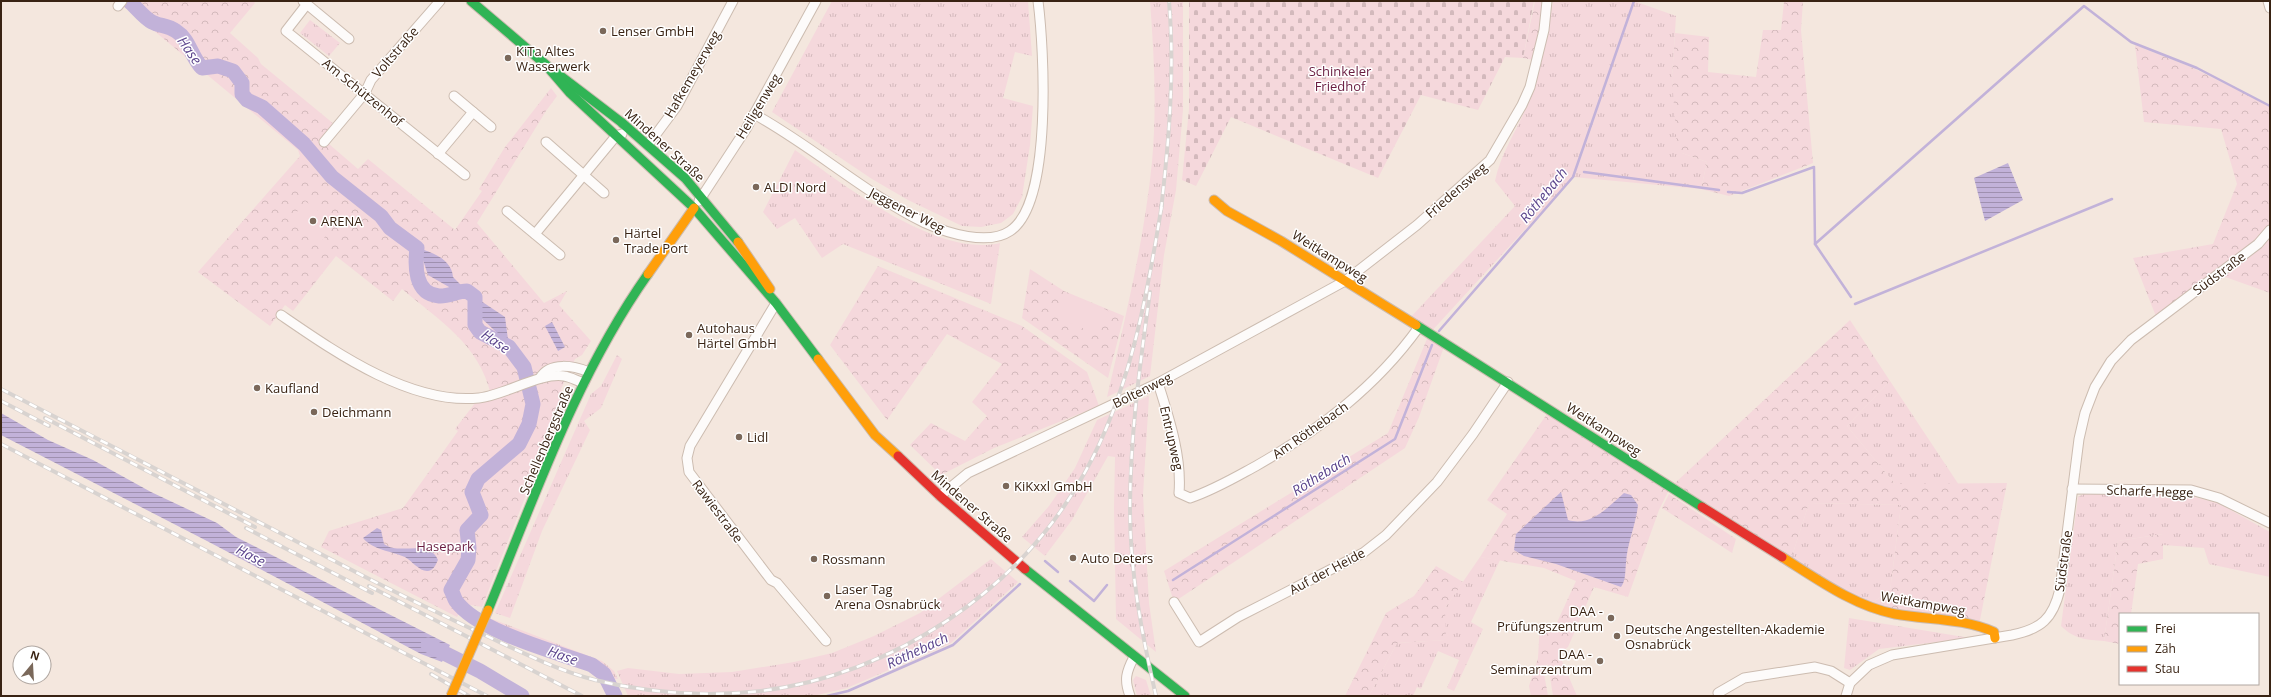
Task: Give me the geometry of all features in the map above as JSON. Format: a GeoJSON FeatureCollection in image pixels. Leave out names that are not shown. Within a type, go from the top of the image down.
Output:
{"type":"FeatureCollection","features":[{"type":"Feature","properties":{"kind":"street","name":"Voltstraße"},"geometry":{"type":"LineString","coordinates":[[324,142],[365,93],[371,80],[440,1]]}},
{"type":"Feature","properties":{"kind":"street","name":"Mindener Straße"},"geometry":{"type":"LineString","coordinates":[[471,1],[545,64],[572,83],[648,145],[685,178],[702,196],[763,276],[776,303]]}},
{"type":"Feature","properties":{"kind":"street","name":"Hafkemeyerweg"},"geometry":{"type":"LineString","coordinates":[[648,145],[677,106],[733,1]]}},
{"type":"Feature","properties":{"kind":"street","name":"Heiligenweg"},"geometry":{"type":"LineString","coordinates":[[694,208],[754,114],[816,1]]}},
{"type":"Feature","properties":{"kind":"street","name":"Jeggener Weg"},"geometry":{"type":"LineString","coordinates":[[754,114],[787,133],[863,188],[926,223],[963,236],[995,236],[1008,232],[1022,219],[1031,200],[1040,153],[1043,51],[1038,1]]}},
{"type":"Feature","properties":{"kind":"street","name":"Friedensweg"},"geometry":{"type":"LineString","coordinates":[[1345,281],[1417,225],[1490,160],[1522,105],[1530,87],[1544,30],[1547,1]]}},
{"type":"Feature","properties":{"kind":"street"},"geometry":{"type":"LineString","coordinates":[[2268,1],[2270,8]]}},
{"type":"Feature","properties":{"kind":"street","name":"Am Schützenhof"},"geometry":{"type":"LineString","coordinates":[[349,39],[305,3],[286,31],[365,93],[465,176]]}},
{"type":"Feature","properties":{"kind":"street","name":"Mindener Straße"},"geometry":{"type":"LineString","coordinates":[[545,64],[570,93],[694,208],[776,303],[875,435],[940,496],[1054,593],[1185,696]]}},
{"type":"Feature","properties":{"kind":"street"},"geometry":{"type":"LineString","coordinates":[[454,96],[491,126]]}},
{"type":"Feature","properties":{"kind":"street"},"geometry":{"type":"LineString","coordinates":[[438,154],[473,112]]}},
{"type":"Feature","properties":{"kind":"street"},"geometry":{"type":"LineString","coordinates":[[534,234],[616,136],[624,134],[637,136]]}},
{"type":"Feature","properties":{"kind":"street"},"geometry":{"type":"LineString","coordinates":[[546,142],[604,193]]}},
{"type":"Feature","properties":{"kind":"street","name":"Weitkampweg"},"geometry":{"type":"LineString","coordinates":[[1214,200],[1227,211],[1281,241],[1508,382],[1833,589],[1867,606],[1894,613],[1975,626],[1990,630],[1995,638]]}},
{"type":"Feature","properties":{"kind":"street","name":"Schellenbergstraße"},"geometry":{"type":"LineString","coordinates":[[451,696],[570,410],[589,372],[627,304],[694,208]]}},
{"type":"Feature","properties":{"kind":"street"},"geometry":{"type":"LineString","coordinates":[[507,211],[560,255]]}},
{"type":"Feature","properties":{"kind":"street","name":"Südstraße"},"geometry":{"type":"LineString","coordinates":[[1850,683],[1869,665],[1892,655],[2025,632],[2036,628],[2052,613],[2060,589],[2072,489],[2085,413],[2095,387],[2111,361],[2131,340],[2258,244],[2270,230]]}},
{"type":"Feature","properties":{"kind":"street","name":"Boltenweg"},"geometry":{"type":"LineString","coordinates":[[940,496],[968,473],[1158,383],[1345,281]]}},
{"type":"Feature","properties":{"kind":"street","name":"Rawiestraße"},"geometry":{"type":"LineString","coordinates":[[776,303],[690,446],[687,458],[689,472],[771,580],[777,583],[826,641]]}},
{"type":"Feature","properties":{"kind":"street"},"geometry":{"type":"LineString","coordinates":[[280,315],[319,341],[367,369],[406,386],[444,396],[462,398],[491,395],[519,387],[540,378],[564,376],[584,384]]}},
{"type":"Feature","properties":{"kind":"street","name":"Am Röthebach"},"geometry":{"type":"LineString","coordinates":[[1179,493],[1190,498],[1212,491],[1280,452],[1315,429],[1356,398],[1383,372],[1419,327]]}},
{"type":"Feature","properties":{"kind":"street"},"geometry":{"type":"LineString","coordinates":[[540,378],[544,372],[558,367],[576,368],[589,372]]}},
{"type":"Feature","properties":{"kind":"street","name":"Auf der Heide"},"geometry":{"type":"LineString","coordinates":[[1174,602],[1198,642],[1238,617],[1363,553],[1386,535],[1437,482],[1473,434],[1508,382]]}},
{"type":"Feature","properties":{"kind":"street","name":"Entrupweg"},"geometry":{"type":"LineString","coordinates":[[1158,383],[1168,415],[1181,476],[1179,493]]}},
{"type":"Feature","properties":{"kind":"street","name":"Scharfe Hegge"},"geometry":{"type":"LineString","coordinates":[[2072,489],[2191,490],[2219,498],[2270,523]]}},
{"type":"Feature","properties":{"kind":"street"},"geometry":{"type":"LineString","coordinates":[[1130,696],[1126,683],[1126,671],[1134,657]]}},
{"type":"Feature","properties":{"kind":"street"},"geometry":{"type":"LineString","coordinates":[[1718,692],[1744,678],[1815,667],[1831,671],[1850,683],[1846,696]]}},
{"type":"Feature","properties":{"kind":"green space","name":"Hasepark"},"geometry":{"type":"Polygon","coordinates":[[[118,1],[253,1],[255,3],[230,33],[258,58],[261,64],[340,129],[329,144],[358,169],[368,159],[455,230],[482,191],[479,189],[505,147],[551,88],[557,96],[546,111],[477,223],[544,303],[567,291],[559,305],[591,341],[582,355],[575,359],[561,389],[563,401],[482,607],[465,604],[457,617],[321,547],[329,531],[403,508],[458,431],[455,429],[479,398],[491,395],[485,377],[477,361],[468,347],[444,323],[402,289],[393,301],[336,256],[293,311],[285,305],[270,326],[198,272],[300,156],[298,150],[118,1]]]}},
{"type":"Feature","properties":{"kind":"green space"},"geometry":{"type":"Polygon","coordinates":[[[832,1],[1028,1],[1032,56],[1015,52],[1003,98],[1033,106],[1030,145],[1022,197],[1013,214],[1001,223],[981,227],[962,226],[908,200],[872,179],[772,112],[832,1]]]}},
{"type":"Feature","properties":{"kind":"green space"},"geometry":{"type":"Polygon","coordinates":[[[1150,1],[1183,1],[1183,110],[1176,190],[1164,255],[1150,376],[1107,397],[1139,251],[1149,192],[1154,142],[1153,41],[1150,1]]]}},
{"type":"Feature","properties":{"kind":"green space","name":"Schinkeler Friedhof"},"geometry":{"type":"Polygon","coordinates":[[[1189,1],[1534,1],[1523,58],[1505,57],[1478,110],[1421,95],[1378,178],[1231,117],[1196,186],[1182,180],[1189,109],[1189,1]]]}},
{"type":"Feature","properties":{"kind":"green space"},"geometry":{"type":"Polygon","coordinates":[[[1535,1],[1542,1],[1540,33],[1534,60],[1523,58],[1535,1]]]}},
{"type":"Feature","properties":{"kind":"green space"},"geometry":{"type":"Polygon","coordinates":[[[1553,1],[1634,1],[1676,16],[1672,78],[1682,153],[1707,162],[1701,189],[1573,177],[1429,334],[1408,320],[1515,206],[1495,181],[1497,171],[1526,108],[1536,82],[1546,42],[1553,1]]]}},
{"type":"Feature","properties":{"kind":"green space"},"geometry":{"type":"Polygon","coordinates":[[[1803,1],[1801,30],[1813,163],[1729,196],[1701,189],[1707,162],[1682,153],[1677,147],[1672,78],[1675,33],[1709,37],[1708,72],[1756,77],[1763,30],[1781,30],[1784,2],[1803,1]]]}},
{"type":"Feature","properties":{"kind":"green space"},"geometry":{"type":"Polygon","coordinates":[[[310,20],[340,43],[329,56],[300,33],[310,20]]]}},
{"type":"Feature","properties":{"kind":"green space"},"geometry":{"type":"Polygon","coordinates":[[[2135,45],[2191,67],[2270,106],[2270,293],[2217,274],[2157,319],[2133,258],[2213,244],[2237,184],[2221,129],[2144,122],[2135,45]]]}},
{"type":"Feature","properties":{"kind":"green space"},"geometry":{"type":"Polygon","coordinates":[[[795,150],[865,199],[920,229],[948,240],[975,245],[1000,243],[991,304],[843,244],[822,258],[795,218],[777,229],[763,212],[795,150]]]}},
{"type":"Feature","properties":{"kind":"green space","name":"ARENA"},"geometry":{"type":"Polygon","coordinates":[[[305,201],[335,223],[321,242],[291,220],[305,201]]]}},
{"type":"Feature","properties":{"kind":"green space"},"geometry":{"type":"Polygon","coordinates":[[[878,266],[1022,326],[1087,372],[1099,406],[994,448],[941,475],[910,445],[931,423],[965,441],[987,416],[972,402],[1002,364],[947,334],[887,420],[830,345],[878,266]]]}},
{"type":"Feature","properties":{"kind":"green space"},"geometry":{"type":"Polygon","coordinates":[[[1030,269],[1064,291],[1124,316],[1108,378],[1022,318],[1030,269]]]}},
{"type":"Feature","properties":{"kind":"green space"},"geometry":{"type":"Polygon","coordinates":[[[1064,292],[1109,311],[1099,335],[1053,316],[1064,292]]]}},
{"type":"Feature","properties":{"kind":"green space"},"geometry":{"type":"Polygon","coordinates":[[[1850,320],[1890,381],[1847,426],[1895,484],[2007,483],[1979,625],[1867,606],[1890,591],[1901,505],[1809,503],[1791,559],[1675,483],[1850,320]]]}},
{"type":"Feature","properties":{"kind":"green space"},"geometry":{"type":"Polygon","coordinates":[[[1429,334],[1445,344],[1419,417],[1405,448],[1174,602],[1164,571],[1388,433],[1429,334]]]}},
{"type":"Feature","properties":{"kind":"green space"},"geometry":{"type":"Polygon","coordinates":[[[617,355],[622,359],[601,408],[584,421],[590,430],[542,531],[510,618],[495,613],[591,394],[601,386],[617,355]]]}},
{"type":"Feature","properties":{"kind":"green space"},"geometry":{"type":"Polygon","coordinates":[[[1890,381],[1959,485],[1895,484],[1847,426],[1890,381]]]}},
{"type":"Feature","properties":{"kind":"green space"},"geometry":{"type":"Polygon","coordinates":[[[1149,396],[1143,495],[1149,603],[1156,652],[1116,619],[1114,508],[1115,457],[1108,456],[1072,520],[1045,556],[1022,537],[1049,506],[1075,468],[1097,420],[1149,396]]]}},
{"type":"Feature","properties":{"kind":"green space"},"geometry":{"type":"Polygon","coordinates":[[[1547,414],[1669,490],[1659,510],[1628,597],[1594,587],[1568,647],[1559,654],[1577,696],[1553,696],[1548,664],[1543,668],[1548,696],[1531,696],[1529,686],[1538,658],[1540,623],[1554,629],[1576,581],[1544,568],[1480,557],[1507,514],[1487,500],[1547,414]]]}},
{"type":"Feature","properties":{"kind":"green space"},"geometry":{"type":"Polygon","coordinates":[[[2085,493],[2190,496],[2218,503],[2270,532],[2270,577],[2209,564],[2204,548],[2163,545],[2163,534],[2118,541],[2104,641],[2086,639],[2071,634],[2061,626],[2078,497],[2085,493]]]}},
{"type":"Feature","properties":{"kind":"green space"},"geometry":{"type":"Polygon","coordinates":[[[1669,494],[1736,539],[1732,553],[1662,508],[1669,494]]]}},
{"type":"Feature","properties":{"kind":"green space"},"geometry":{"type":"Polygon","coordinates":[[[1809,503],[1901,505],[1890,591],[1867,606],[1791,559],[1809,503]]]}},
{"type":"Feature","properties":{"kind":"green space"},"geometry":{"type":"Polygon","coordinates":[[[2163,534],[2163,559],[2138,564],[2131,613],[2119,613],[2119,644],[2104,641],[2118,541],[2163,534]]]}},
{"type":"Feature","properties":{"kind":"green space"},"geometry":{"type":"Polygon","coordinates":[[[1480,557],[1500,560],[1471,622],[1483,629],[1454,691],[1447,688],[1459,660],[1438,651],[1421,689],[1417,687],[1413,696],[1369,696],[1397,643],[1445,640],[1445,608],[1480,557]]]}},
{"type":"Feature","properties":{"kind":"green space"},"geometry":{"type":"Polygon","coordinates":[[[991,559],[1018,582],[951,643],[847,688],[813,696],[628,696],[617,671],[628,668],[679,674],[732,672],[794,662],[832,653],[874,636],[920,613],[991,559]]]}},
{"type":"Feature","properties":{"kind":"green space"},"geometry":{"type":"Polygon","coordinates":[[[1436,566],[1463,582],[1445,608],[1446,640],[1397,643],[1369,696],[1345,696],[1386,613],[1414,596],[1436,566]]]}},
{"type":"Feature","properties":{"kind":"green space"},"geometry":{"type":"Polygon","coordinates":[[[1849,618],[1970,638],[1879,649],[1850,670],[1844,668],[1849,618]]]}},
{"type":"Feature","properties":{"kind":"green space"},"geometry":{"type":"Polygon","coordinates":[[[492,619],[602,661],[614,671],[618,679],[606,678],[592,665],[498,632],[489,626],[492,619]]]}},
{"type":"Feature","properties":{"kind":"green space"},"geometry":{"type":"Polygon","coordinates":[[[1136,676],[1146,680],[1151,696],[1137,696],[1133,680],[1136,676]]]}},
{"type":"Feature","properties":{"kind":"water"},"geometry":{"type":"Polygon","coordinates":[[[2008,163],[2023,200],[1985,221],[1974,178],[2008,163]]]}},
{"type":"Feature","properties":{"kind":"water"},"geometry":{"type":"Polygon","coordinates":[[[417,248],[435,254],[445,261],[452,271],[453,277],[467,291],[456,291],[428,275],[423,260],[417,255],[417,248]]]}},
{"type":"Feature","properties":{"kind":"water"},"geometry":{"type":"Polygon","coordinates":[[[475,297],[505,317],[509,347],[503,343],[497,333],[480,317],[476,309],[475,297]]]}},
{"type":"Feature","properties":{"kind":"water"},"geometry":{"type":"Polygon","coordinates":[[[552,322],[565,347],[558,351],[545,326],[552,322]]]}},
{"type":"Feature","properties":{"kind":"water"},"geometry":{"type":"Polygon","coordinates":[[[1,413],[48,440],[93,460],[151,492],[217,523],[236,537],[450,645],[442,662],[421,654],[207,541],[1,435],[1,413]]]}},
{"type":"Feature","properties":{"kind":"water"},"geometry":{"type":"Polygon","coordinates":[[[1561,492],[1568,520],[1584,521],[1592,518],[1605,510],[1624,493],[1631,495],[1638,505],[1628,548],[1625,578],[1621,587],[1556,564],[1524,556],[1514,550],[1516,534],[1561,492]]]}},
{"type":"Feature","properties":{"kind":"water"},"geometry":{"type":"Polygon","coordinates":[[[377,528],[381,530],[384,544],[398,548],[421,548],[434,553],[438,560],[434,567],[428,571],[422,570],[405,557],[377,548],[363,538],[377,528]]]}},
{"type":"Feature","properties":{"kind":"waterway","name":"Hase"},"geometry":{"type":"LineString","coordinates":[[129,1],[149,20],[170,28],[181,35],[202,68],[218,66],[233,71],[242,83],[242,94],[247,100],[262,107],[304,144],[332,177],[381,216],[390,228],[417,248],[416,270],[418,278],[425,290],[431,294],[439,296],[446,296],[467,291],[475,297],[475,325],[480,332],[509,347],[524,367],[533,404],[529,424],[519,444],[478,479],[472,492],[481,515],[467,530],[469,548],[468,560],[451,590],[456,601],[467,612],[482,622],[519,640],[592,665],[604,674],[615,696]]}},
{"type":"Feature","properties":{"kind":"waterway","name":"Röthebach"},"geometry":{"type":"LineString","coordinates":[[1439,331],[1573,177],[1634,1]]}},
{"type":"Feature","properties":{"kind":"waterway"},"geometry":{"type":"LineString","coordinates":[[1728,192],[1742,193],[1814,167],[1815,244],[2084,6],[2131,42],[2197,68],[2270,106]]}},
{"type":"Feature","properties":{"kind":"waterway"},"geometry":{"type":"LineString","coordinates":[[1584,172],[1719,190]]}},
{"type":"Feature","properties":{"kind":"waterway"},"geometry":{"type":"LineString","coordinates":[[1855,304],[2112,199]]}},
{"type":"Feature","properties":{"kind":"waterway"},"geometry":{"type":"LineString","coordinates":[[1815,244],[1851,297]]}},
{"type":"Feature","properties":{"kind":"waterway","name":"Röthebach"},"geometry":{"type":"LineString","coordinates":[[1173,580],[1395,439],[1432,345]]}},
{"type":"Feature","properties":{"kind":"waterway","name":"Röthebach"},"geometry":{"type":"LineString","coordinates":[[1045,561],[1058,572]]}},
{"type":"Feature","properties":{"kind":"waterway","name":"Röthebach"},"geometry":{"type":"LineString","coordinates":[[1070,581],[1094,601],[1107,585]]}},
{"type":"Feature","properties":{"kind":"waterway","name":"Röthebach"},"geometry":{"type":"LineString","coordinates":[[827,696],[848,691],[953,645],[1020,584]]}},
{"type":"Feature","properties":{"kind":"waterway","name":"Hase"},"geometry":{"type":"LineString","coordinates":[[428,645],[480,671],[522,696]]}},
{"type":"Feature","properties":{"kind":"railway"},"geometry":{"type":"LineString","coordinates":[[1161,210],[1170,106],[1171,27],[1169,1]]}},
{"type":"Feature","properties":{"kind":"railway"},"geometry":{"type":"LineString","coordinates":[[1,389],[378,583],[520,652],[564,670],[595,680],[657,691],[699,694],[761,691],[810,682],[858,666],[905,646],[948,620],[988,590],[1025,555],[1057,516],[1084,474],[1100,443],[1113,410],[1135,343],[1150,273],[1162,204]]}},
{"type":"Feature","properties":{"kind":"railway"},"geometry":{"type":"LineString","coordinates":[[1150,292],[1139,373],[1134,427],[1130,482],[1130,510],[1132,557],[1138,604],[1156,696]]}},
{"type":"Feature","properties":{"kind":"railway"},"geometry":{"type":"LineString","coordinates":[[1,401],[49,426]]}},
{"type":"Feature","properties":{"kind":"railway"},"geometry":{"type":"LineString","coordinates":[[45,418],[255,527]]}},
{"type":"Feature","properties":{"kind":"railway"},"geometry":{"type":"LineString","coordinates":[[1,444],[487,696]]}},
{"type":"Feature","properties":{"kind":"railway"},"geometry":{"type":"LineString","coordinates":[[246,528],[372,593]]}},
{"type":"Feature","properties":{"kind":"railway"},"geometry":{"type":"LineString","coordinates":[[369,586],[582,696]]}},
{"type":"Feature","properties":{"kind":"railway"},"geometry":{"type":"LineString","coordinates":[[431,674],[469,696]]}},
{"type":"Feature","properties":{"kind":"traffic: fast"},"geometry":{"type":"LineString","coordinates":[[471,1],[545,64],[621,122],[685,178],[738,242]]}},
{"type":"Feature","properties":{"kind":"traffic: fast"},"geometry":{"type":"LineString","coordinates":[[545,64],[570,93],[694,208],[776,303],[818,359]]}},
{"type":"Feature","properties":{"kind":"traffic: fast"},"geometry":{"type":"LineString","coordinates":[[488,610],[540,480],[578,395],[622,313],[648,274]]}},
{"type":"Feature","properties":{"kind":"traffic: fast"},"geometry":{"type":"LineString","coordinates":[[1416,325],[1702,507]]}},
{"type":"Feature","properties":{"kind":"traffic: fast"},"geometry":{"type":"LineString","coordinates":[[1025,569],[1185,696]]}},
{"type":"Feature","properties":{"kind":"traffic: slow"},"geometry":{"type":"LineString","coordinates":[[1214,200],[1227,211],[1281,241],[1416,325]]}},
{"type":"Feature","properties":{"kind":"traffic: slow"},"geometry":{"type":"LineString","coordinates":[[648,274],[694,208]]}},
{"type":"Feature","properties":{"kind":"traffic: slow"},"geometry":{"type":"LineString","coordinates":[[738,242],[770,289]]}},
{"type":"Feature","properties":{"kind":"traffic: slow"},"geometry":{"type":"LineString","coordinates":[[818,359],[875,435],[898,456]]}},
{"type":"Feature","properties":{"kind":"traffic: slow"},"geometry":{"type":"LineString","coordinates":[[1782,557],[1822,583],[1865,605],[1895,614],[1946,620],[1982,627],[1994,632],[1995,638]]}},
{"type":"Feature","properties":{"kind":"traffic: slow"},"geometry":{"type":"LineString","coordinates":[[451,696],[488,610]]}},
{"type":"Feature","properties":{"kind":"traffic: jam"},"geometry":{"type":"LineString","coordinates":[[898,456],[940,496],[1025,569]]}},
{"type":"Feature","properties":{"kind":"traffic: jam"},"geometry":{"type":"LineString","coordinates":[[1702,507],[1782,557]]}},
{"type":"Feature","properties":{"kind":"place","name":"Lenser GmbH"},"geometry":{"type":"Point","coordinates":[603,31]}},
{"type":"Feature","properties":{"kind":"place","name":"KiTa Altes Wasserwerk"},"geometry":{"type":"Point","coordinates":[508,58]}},
{"type":"Feature","properties":{"kind":"place","name":"ALDI Nord"},"geometry":{"type":"Point","coordinates":[756,187]}},
{"type":"Feature","properties":{"kind":"place","name":"ARENA"},"geometry":{"type":"Point","coordinates":[313,221]}},
{"type":"Feature","properties":{"kind":"place","name":"Härtel Trade Port"},"geometry":{"type":"Point","coordinates":[616,240]}},
{"type":"Feature","properties":{"kind":"place","name":"Autohaus Härtel GmbH"},"geometry":{"type":"Point","coordinates":[689,335]}},
{"type":"Feature","properties":{"kind":"place","name":"Kaufland"},"geometry":{"type":"Point","coordinates":[257,388]}},
{"type":"Feature","properties":{"kind":"place","name":"Deichmann"},"geometry":{"type":"Point","coordinates":[314,412]}},
{"type":"Feature","properties":{"kind":"place","name":"Lidl"},"geometry":{"type":"Point","coordinates":[739,437]}},
{"type":"Feature","properties":{"kind":"place","name":"KiKxxl GmbH"},"geometry":{"type":"Point","coordinates":[1006,486]}},
{"type":"Feature","properties":{"kind":"place","name":"Auto Deters"},"geometry":{"type":"Point","coordinates":[1073,558]}},
{"type":"Feature","properties":{"kind":"place","name":"Rossmann"},"geometry":{"type":"Point","coordinates":[814,559]}},
{"type":"Feature","properties":{"kind":"place","name":"Laser Tag Arena Osnabrück"},"geometry":{"type":"Point","coordinates":[827,596]}},
{"type":"Feature","properties":{"kind":"place","name":"DAA - Prüfungszentrum"},"geometry":{"type":"Point","coordinates":[1611,618]}},
{"type":"Feature","properties":{"kind":"place","name":"Deutsche Angestellten-Akademie Osnabrück"},"geometry":{"type":"Point","coordinates":[1617,636]}},
{"type":"Feature","properties":{"kind":"place","name":"DAA - Seminarzentrum"},"geometry":{"type":"Point","coordinates":[1600,661]}}]}
